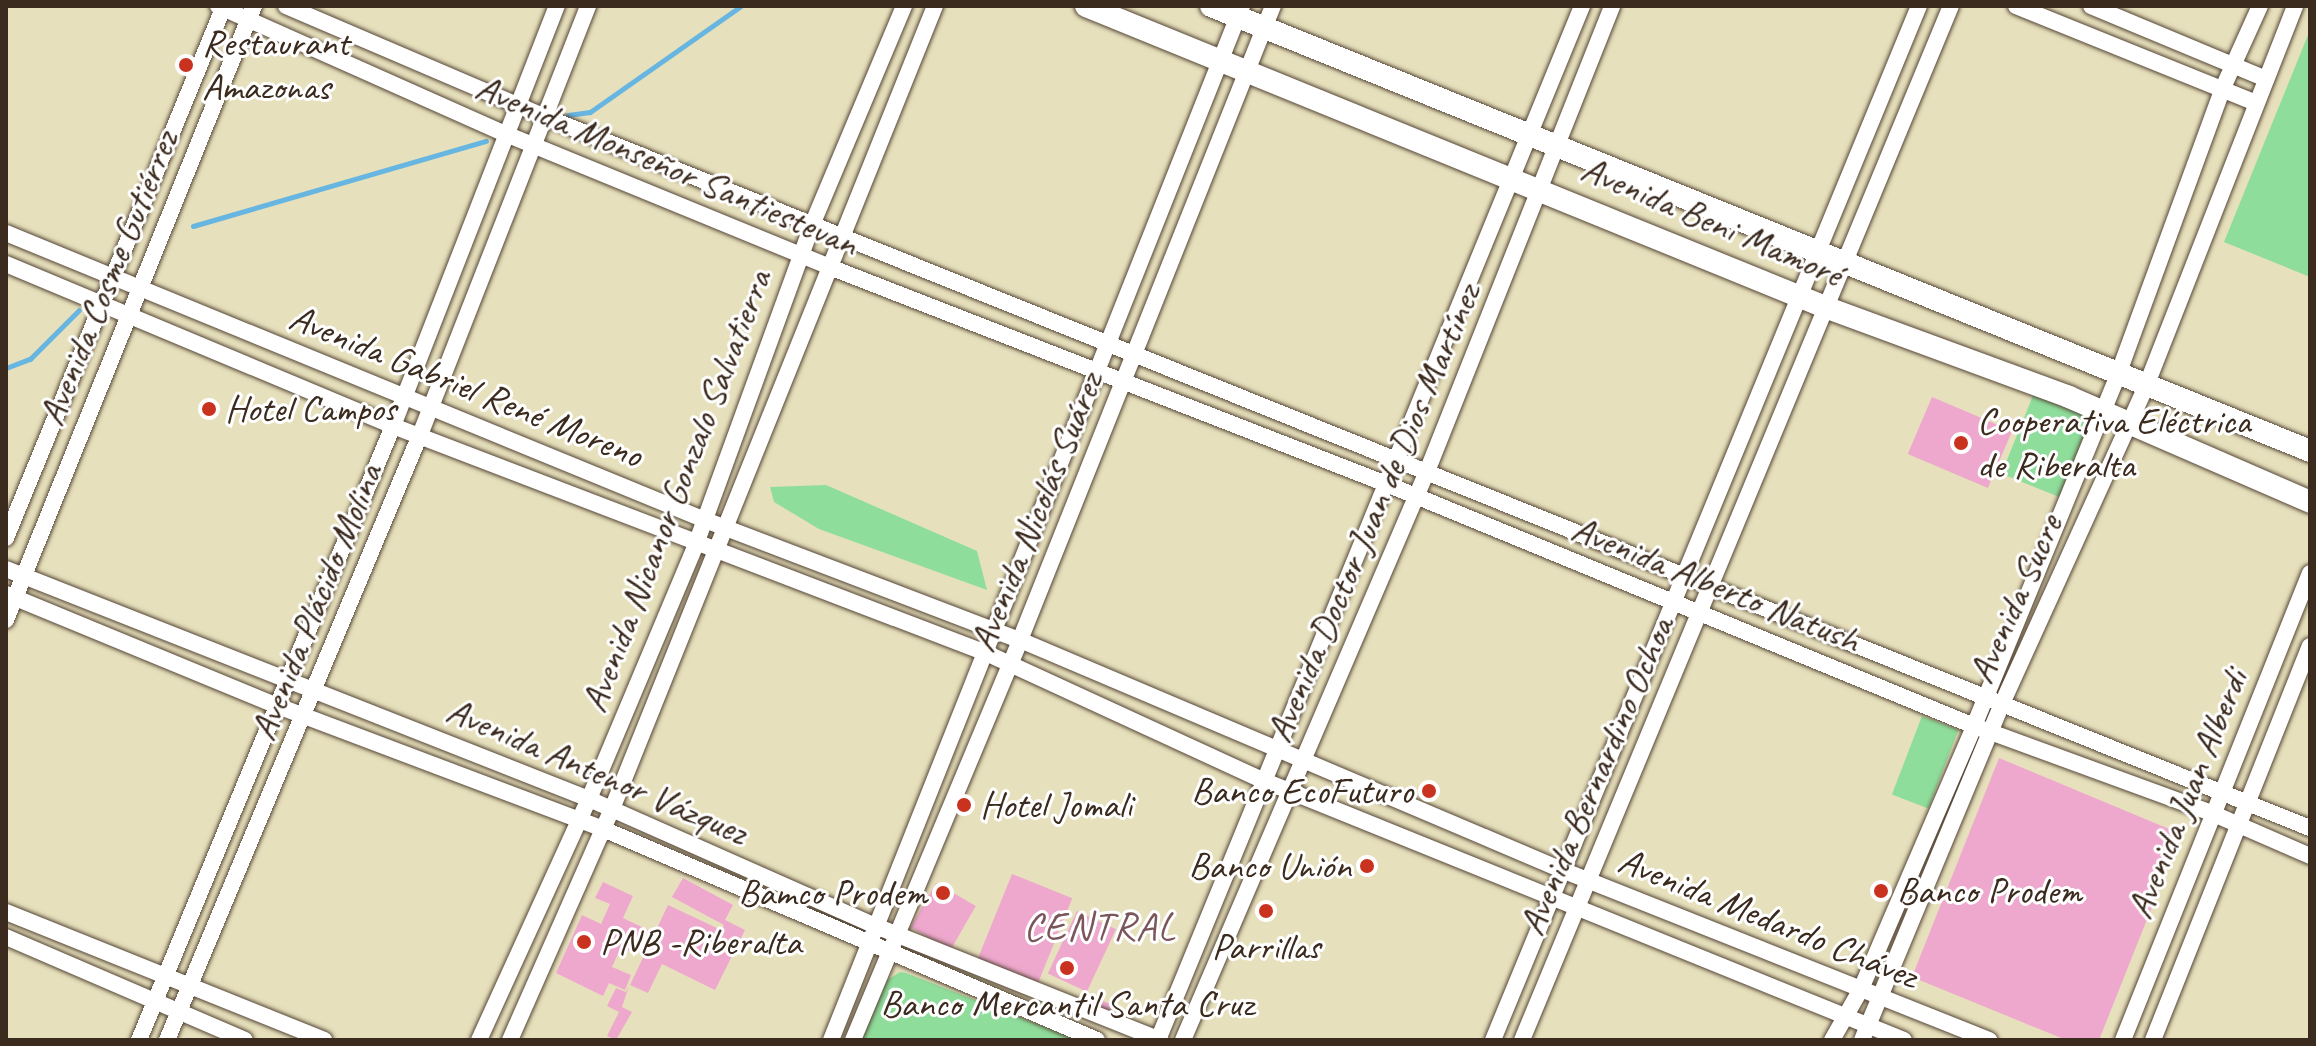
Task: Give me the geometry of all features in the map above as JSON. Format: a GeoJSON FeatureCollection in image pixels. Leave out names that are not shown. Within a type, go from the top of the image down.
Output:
{"type":"FeatureCollection","features":[{"type":"Feature","properties":{"kind":"street","name":"Avenida Monseñor Santiestevan"},"geometry":{"type":"LineString","coordinates":[[286,6],[518,106],[1108,344]]}},
{"type":"Feature","properties":{"kind":"street","name":"Avenida Plácido Molina"},"geometry":{"type":"LineString","coordinates":[[139,1040],[393,426],[557,6]]}},
{"type":"Feature","properties":{"kind":"street","name":"Avenida Plácido Molina"},"geometry":{"type":"LineString","coordinates":[[167,1040],[420,435],[588,6]]}},
{"type":"Feature","properties":{"kind":"street","name":"Avenida Nicanor Gonzalo Salvatierra"},"geometry":{"type":"LineString","coordinates":[[479,1040],[589,799],[696,544],[812,225],[904,6]]}},
{"type":"Feature","properties":{"kind":"street","name":"Avenida Nicanor Gonzalo Salvatierra"},"geometry":{"type":"LineString","coordinates":[[510,1040],[612,809],[838,236],[935,6]]}},
{"type":"Feature","properties":{"kind":"street","name":"Avenida Beni Mamoré"},"geometry":{"type":"LineString","coordinates":[[1086,6],[1246,73],[1514,177],[1825,307],[2102,412],[2310,502]]}},
{"type":"Feature","properties":{"kind":"street","name":"Avenida Beni Mamoré"},"geometry":{"type":"LineString","coordinates":[[1211,6],[1240,12],[1264,28],[2310,451]]}},
{"type":"Feature","properties":{"kind":"street","name":"Avenida Nicolás Suárez"},"geometry":{"type":"LineString","coordinates":[[853,1040],[1010,665],[1273,6]]}},
{"type":"Feature","properties":{"kind":"street","name":"Avenida Doctor Juan de Dios Martínez"},"geometry":{"type":"LineString","coordinates":[[1159,1040],[1281,752],[1582,6]]}},
{"type":"Feature","properties":{"kind":"street","name":"Avenida Doctor Juan de Dios Martínez"},"geometry":{"type":"LineString","coordinates":[[1183,1040],[1428,469],[1612,6]]}},
{"type":"Feature","properties":{"kind":"street","name":"Avenida Bernardino Ochoa"},"geometry":{"type":"LineString","coordinates":[[1493,1040],[1919,6]]}},
{"type":"Feature","properties":{"kind":"street","name":"Avenida Bernardino Ochoa"},"geometry":{"type":"LineString","coordinates":[[1522,1040],[1585,879],[1710,588],[1951,6]]}},
{"type":"Feature","properties":{"kind":"street"},"geometry":{"type":"LineString","coordinates":[[2016,6],[2256,103]]}},
{"type":"Feature","properties":{"kind":"street"},"geometry":{"type":"LineString","coordinates":[[2091,6],[2266,79]]}},
{"type":"Feature","properties":{"kind":"street","name":"Avenida Sucre"},"geometry":{"type":"LineString","coordinates":[[1865,1033],[1982,728],[1983,700],[2119,372],[2222,90],[2260,6]]}},
{"type":"Feature","properties":{"kind":"street","name":"Avenida Sucre"},"geometry":{"type":"LineString","coordinates":[[1832,1040],[1841,1016],[1861,989],[1982,728],[2001,706],[2129,425],[2295,6]]}},
{"type":"Feature","properties":{"kind":"street","name":"Avenida Monseñor Santiestevan"},"geometry":{"type":"LineString","coordinates":[[222,7],[251,12],[508,135],[1096,374]]}},
{"type":"Feature","properties":{"kind":"street","name":"Avenida Cosme Gutiérrez"},"geometry":{"type":"LineString","coordinates":[[6,538],[114,280],[222,7]]}},
{"type":"Feature","properties":{"kind":"street","name":"Avenida Cosme Gutiérrez"},"geometry":{"type":"LineString","coordinates":[[6,620],[10,595],[24,576],[127,313],[251,12]]}},
{"type":"Feature","properties":{"kind":"street","name":"Avenida Nicolás Suárez"},"geometry":{"type":"LineString","coordinates":[[831,1040],[871,946],[1240,12]]}},
{"type":"Feature","properties":{"kind":"street","name":"Avenida Gabriel René Moreno"},"geometry":{"type":"LineString","coordinates":[[6,233],[114,280],[405,393],[705,520],[993,631]]}},
{"type":"Feature","properties":{"kind":"street","name":"Avenida Gabriel René Moreno"},"geometry":{"type":"LineString","coordinates":[[6,264],[393,426],[986,653]]}},
{"type":"Feature","properties":{"kind":"street","name":"Avenida Alberto Natush"},"geometry":{"type":"LineString","coordinates":[[1108,344],[1400,457],[1983,700],[2223,789],[2310,828]]}},
{"type":"Feature","properties":{"kind":"street","name":"Avenida Alberto Natush"},"geometry":{"type":"LineString","coordinates":[[1096,374],[1389,485],[1982,728],[2214,814],[2310,856]]}},
{"type":"Feature","properties":{"kind":"street","name":"Avenida Antenor Vázquez"},"geometry":{"type":"LineString","coordinates":[[6,569],[290,678],[589,799],[896,935],[1159,1040]]}},
{"type":"Feature","properties":{"kind":"street","name":"Avenida Juan Alberdi"},"geometry":{"type":"LineString","coordinates":[[2123,1040],[2310,573]]}},
{"type":"Feature","properties":{"kind":"street"},"geometry":{"type":"LineString","coordinates":[[10,595],[278,706],[603,829],[1097,1040]]}},
{"type":"Feature","properties":{"kind":"street","name":"Avenida Medardo Chávez"},"geometry":{"type":"LineString","coordinates":[[993,631],[1562,870],[1989,1040]]}},
{"type":"Feature","properties":{"kind":"street","name":"Avenida Juan Alberdi"},"geometry":{"type":"LineString","coordinates":[[2153,1040],[2310,646]]}},
{"type":"Feature","properties":{"kind":"street","name":"Avenida Medardo Chávez"},"geometry":{"type":"LineString","coordinates":[[986,653],[1267,782],[1841,1016],[1865,1033],[1904,1040]]}},
{"type":"Feature","properties":{"kind":"street"},"geometry":{"type":"LineString","coordinates":[[6,912],[324,1040]]}},
{"type":"Feature","properties":{"kind":"street"},"geometry":{"type":"LineString","coordinates":[[6,937],[245,1040]]}},
{"type":"Feature","properties":{"kind":"green space"},"geometry":{"type":"Polygon","coordinates":[[[2310,30],[2310,277],[2224,242],[2310,30]]]}},
{"type":"Feature","properties":{"kind":"green space"},"geometry":{"type":"Polygon","coordinates":[[[2034,393],[2092,417],[2060,497],[2001,474],[2034,393]]]}},
{"type":"Feature","properties":{"kind":"green space"},"geometry":{"type":"Polygon","coordinates":[[[826,485],[977,551],[987,590],[819,529],[774,502],[770,487],[826,485]]]}},
{"type":"Feature","properties":{"kind":"green space"},"geometry":{"type":"Polygon","coordinates":[[[1922,716],[1958,730],[1928,808],[1892,794],[1922,716]]]}},
{"type":"Feature","properties":{"kind":"green space"},"geometry":{"type":"Polygon","coordinates":[[[900,972],[1078,1040],[861,1040],[884,982],[900,972]]]}},
{"type":"Feature","properties":{"kind":"building","name":"Cooperativa Eléctrica de Riberalta"},"geometry":{"type":"Polygon","coordinates":[[[1932,397],[2012,431],[1988,488],[1908,454],[1932,397]]]}},
{"type":"Feature","properties":{"kind":"building"},"geometry":{"type":"Polygon","coordinates":[[[1999,758],[2181,834],[2099,1040],[2066,1040],[1912,977],[1999,758]]]}},
{"type":"Feature","properties":{"kind":"building"},"geometry":{"type":"Polygon","coordinates":[[[1012,874],[1072,898],[1037,985],[977,960],[1012,874]]]}},
{"type":"Feature","properties":{"kind":"building"},"geometry":{"type":"Polygon","coordinates":[[[683,878],[733,905],[725,920],[745,930],[715,990],[662,964],[648,993],[630,985],[668,905],[721,930],[724,925],[672,897],[683,878]]]}},
{"type":"Feature","properties":{"kind":"building"},"geometry":{"type":"Polygon","coordinates":[[[603,882],[633,896],[623,918],[648,930],[637,954],[621,947],[612,967],[631,975],[625,990],[609,983],[603,996],[556,973],[582,915],[601,924],[610,904],[595,898],[603,882]]]}},
{"type":"Feature","properties":{"kind":"building"},"geometry":{"type":"Polygon","coordinates":[[[936,883],[976,906],[950,950],[910,927],[936,883]]]}},
{"type":"Feature","properties":{"kind":"building"},"geometry":{"type":"Polygon","coordinates":[[[1077,911],[1116,929],[1087,992],[1048,974],[1077,911]]]}},
{"type":"Feature","properties":{"kind":"building"},"geometry":{"type":"Polygon","coordinates":[[[629,986],[622,1007],[632,1012],[616,1040],[607,1036],[619,1012],[607,1006],[616,988],[626,992],[629,986]]]}},
{"type":"Feature","properties":{"kind":"building"},"geometry":{"type":"Polygon","coordinates":[[[1089,995],[1112,1005],[1107,1016],[1084,1006],[1089,995]]]}},
{"type":"Feature","properties":{"kind":"waterway"},"geometry":{"type":"LineString","coordinates":[[568,115],[590,112],[741,6]]}},
{"type":"Feature","properties":{"kind":"waterway"},"geometry":{"type":"LineString","coordinates":[[193,226],[486,141]]}},
{"type":"Feature","properties":{"kind":"waterway"},"geometry":{"type":"LineString","coordinates":[[6,368],[30,359],[79,310]]}},
{"type":"Feature","properties":{"kind":"place","name":"Restaurant Amazonas"},"geometry":{"type":"Point","coordinates":[186,65]}},
{"type":"Feature","properties":{"kind":"place","name":"Hotel Campos"},"geometry":{"type":"Point","coordinates":[209,409]}},
{"type":"Feature","properties":{"kind":"place","name":"Cooperativa Eléctrica de Riberalta"},"geometry":{"type":"Point","coordinates":[1961,443]}},
{"type":"Feature","properties":{"kind":"place","name":"Banco EcoFuturo"},"geometry":{"type":"Point","coordinates":[1429,791]}},
{"type":"Feature","properties":{"kind":"place","name":"Hotel Jomali"},"geometry":{"type":"Point","coordinates":[964,805]}},
{"type":"Feature","properties":{"kind":"place","name":"Banco Unión"},"geometry":{"type":"Point","coordinates":[1367,866]}},
{"type":"Feature","properties":{"kind":"place","name":"Banco Prodem"},"geometry":{"type":"Point","coordinates":[1881,891]}},
{"type":"Feature","properties":{"kind":"place","name":"Bamco Prodem"},"geometry":{"type":"Point","coordinates":[943,893]}},
{"type":"Feature","properties":{"kind":"place","name":"Parrillas"},"geometry":{"type":"Point","coordinates":[1266,911]}},
{"type":"Feature","properties":{"kind":"place","name":"PNB -Riberalta"},"geometry":{"type":"Point","coordinates":[584,942]}},
{"type":"Feature","properties":{"kind":"place","name":"Banco Mercantil Santa Cruz"},"geometry":{"type":"Point","coordinates":[1067,968]}},
{"type":"Feature","properties":{"kind":"district","name":"CENTRAL"},"geometry":{"type":"Point","coordinates":[1100,926]}}]}
